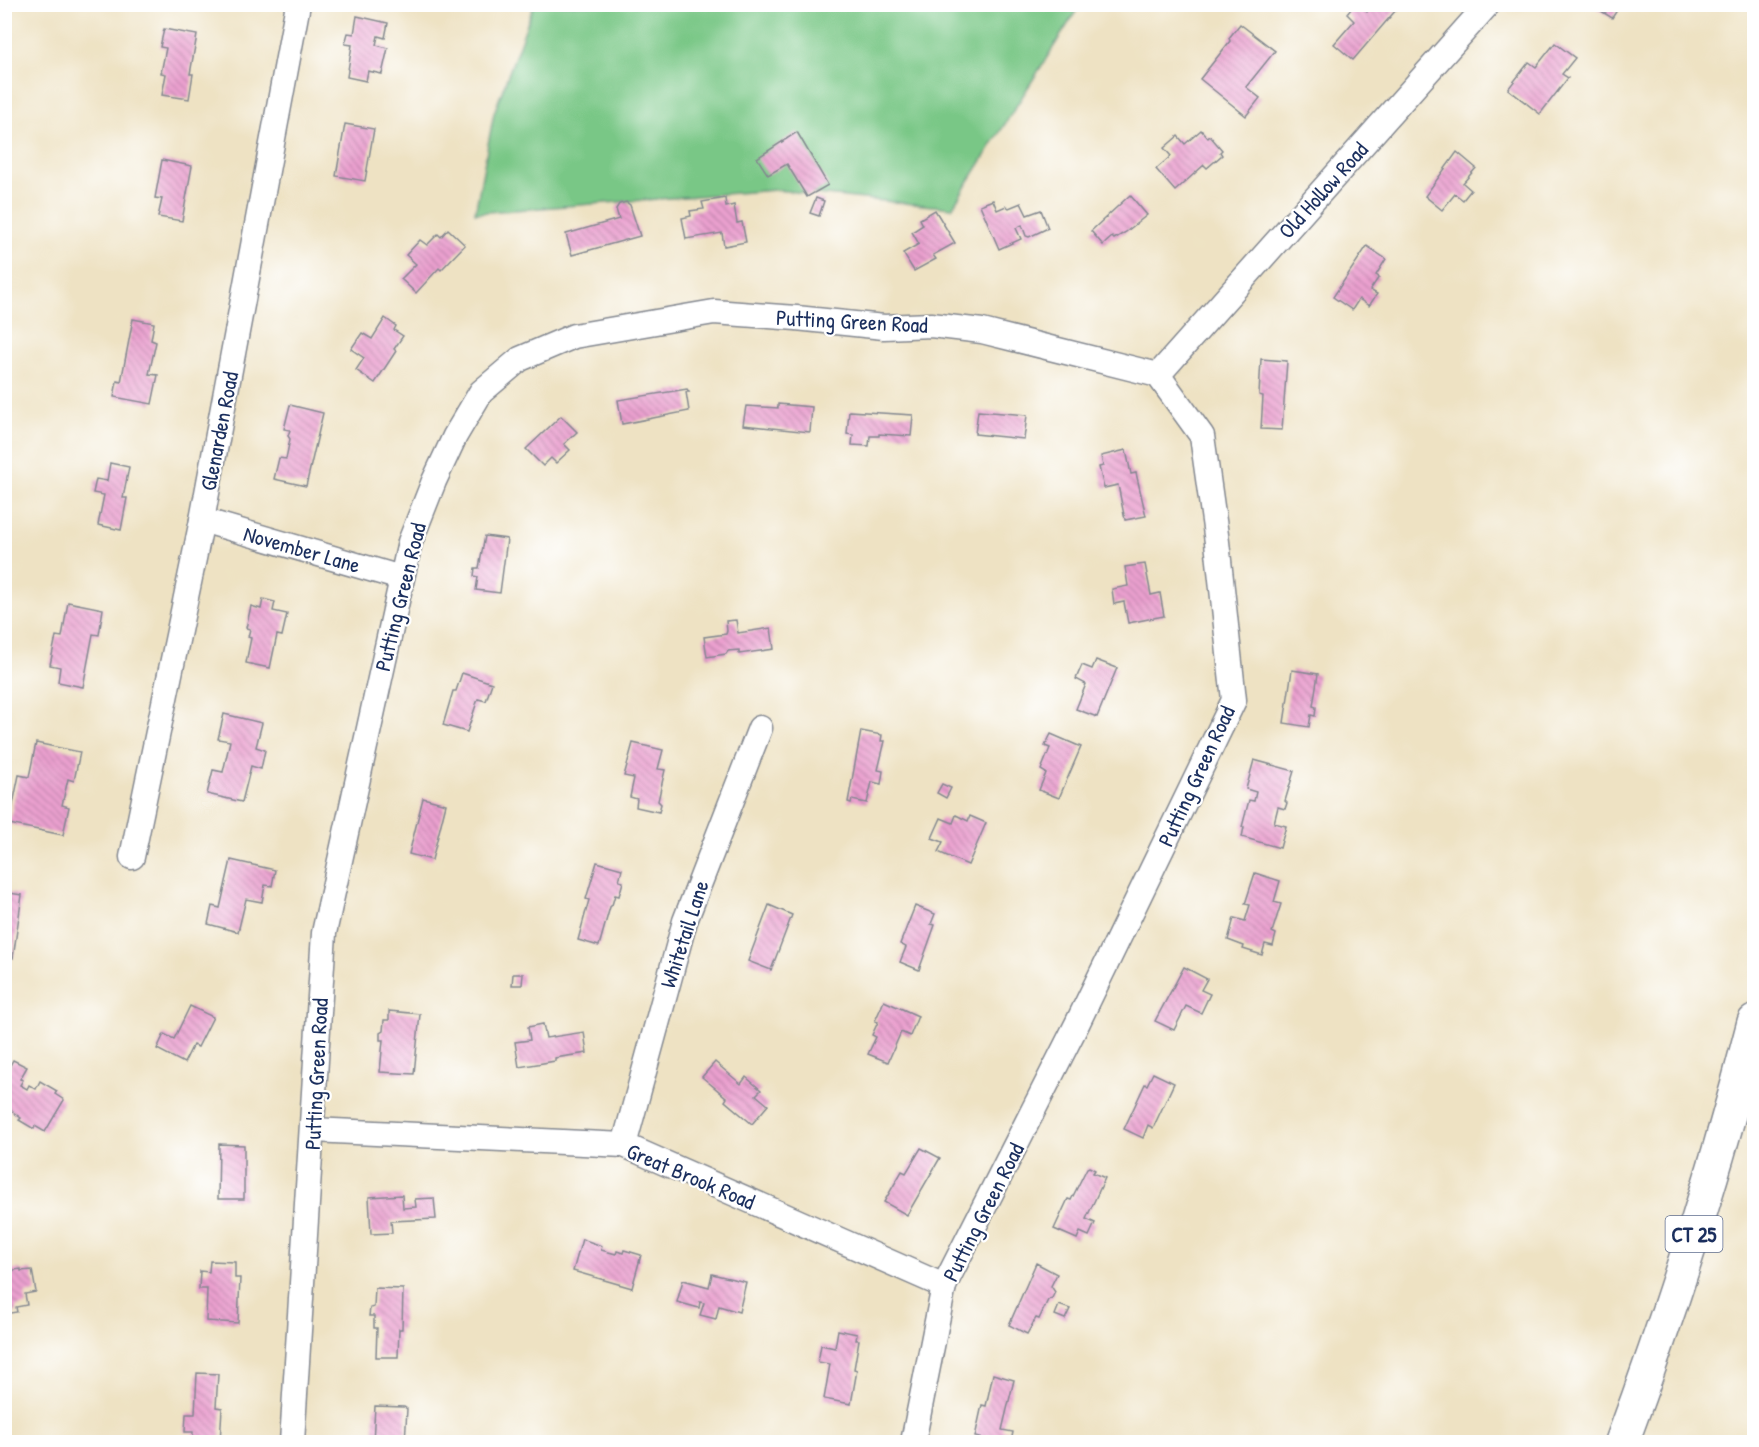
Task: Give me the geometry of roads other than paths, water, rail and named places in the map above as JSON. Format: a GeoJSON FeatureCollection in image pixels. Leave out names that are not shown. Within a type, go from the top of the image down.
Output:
{"type":"FeatureCollection","features":[{"type":"Feature","properties":{"kind":"highway","name":"CT 25"},"geometry":{"type":"LineString","coordinates":[[1622,1443],[1688,1251],[1725,1131],[1755,1022]]}},
{"type":"Feature","properties":{"kind":"street","name":"Glenarden Road"},"geometry":{"type":"LineString","coordinates":[[132,857],[202,520],[298,4]]}},
{"type":"Feature","properties":{"kind":"street","name":"Old Hollow Road"},"geometry":{"type":"LineString","coordinates":[[1158,375],[1488,4]]}},
{"type":"Feature","properties":{"kind":"street","name":"Putting Green Road"},"geometry":{"type":"LineString","coordinates":[[292,1443],[324,933],[410,542],[455,436],[481,392],[520,359],[574,336],[714,312],[884,327],[931,325],[982,331],[1158,375],[1202,436],[1217,542],[1233,700],[1077,1024],[944,1286],[913,1443]]}},
{"type":"Feature","properties":{"kind":"street","name":"November Lane"},"geometry":{"type":"LineString","coordinates":[[202,520],[401,578]]}},
{"type":"Feature","properties":{"kind":"street","name":"Whitetail Lane"},"geometry":{"type":"LineString","coordinates":[[624,1145],[685,921],[760,728]]}},
{"type":"Feature","properties":{"kind":"street","name":"Great Brook Road"},"geometry":{"type":"LineString","coordinates":[[313,1130],[624,1145],[944,1286]]}}]}
